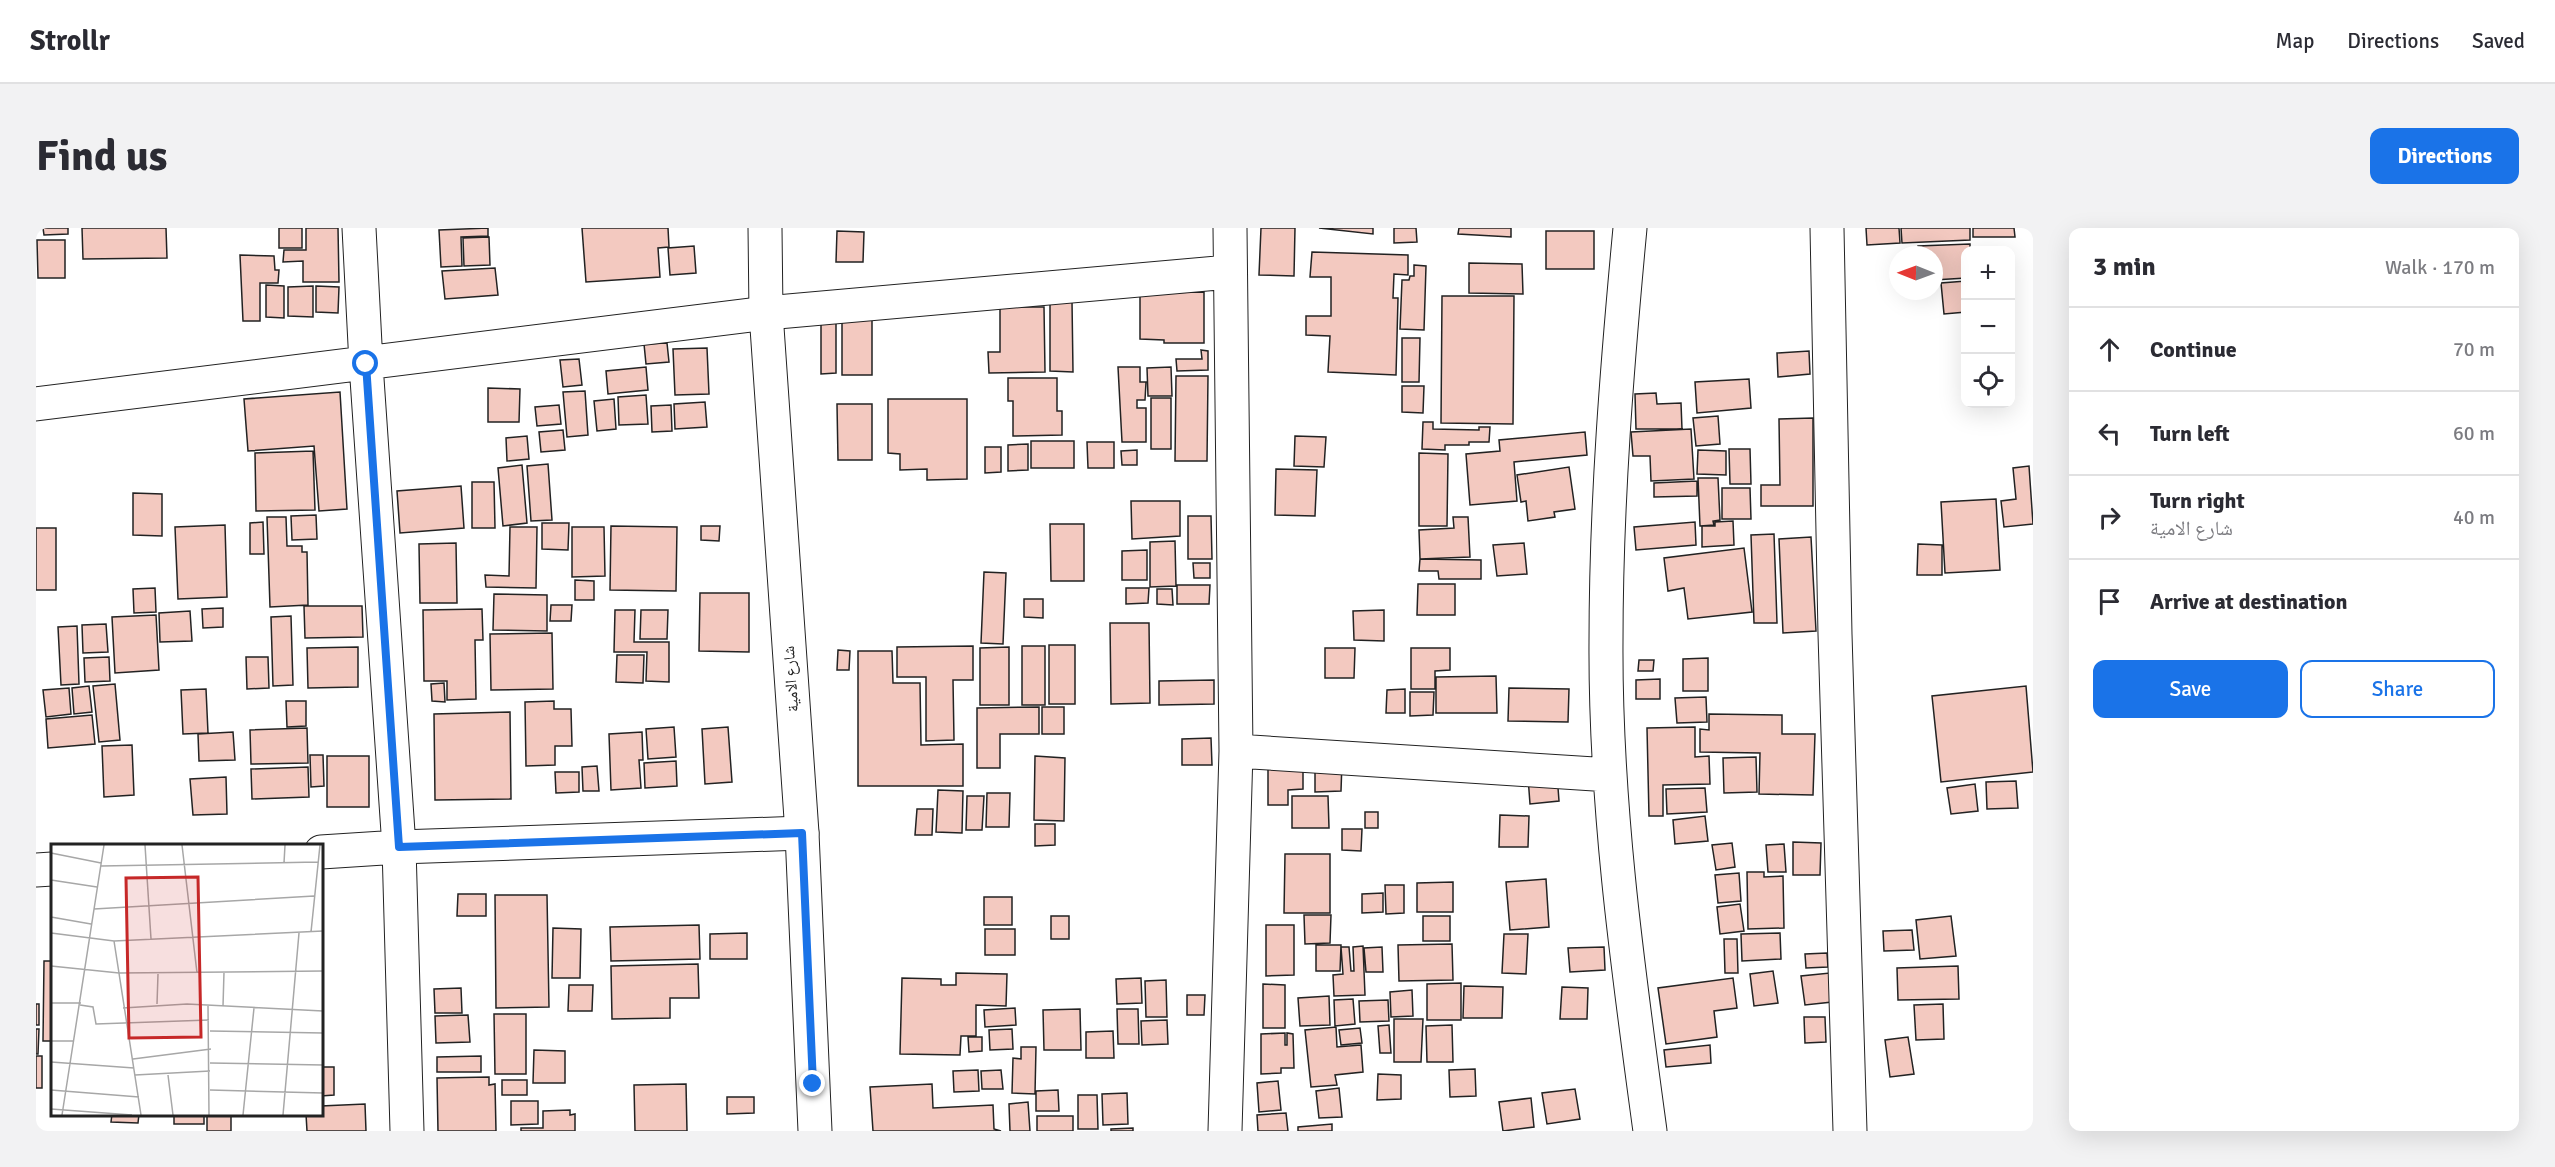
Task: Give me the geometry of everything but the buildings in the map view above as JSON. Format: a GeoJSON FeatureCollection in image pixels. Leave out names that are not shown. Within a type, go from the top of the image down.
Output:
{"type":"FeatureCollection","features":[{"type":"Feature","properties":{"kind":"street"},"geometry":{"type":"LineString","coordinates":[[359,228],[399,847],[407,1131]]}},
{"type":"Feature","properties":{"kind":"street","name":"شارع الامية"},"geometry":{"type":"LineString","coordinates":[[765,228],[766,313],[802,833],[815,1131]]}},
{"type":"Feature","properties":{"kind":"street"},"geometry":{"type":"LineString","coordinates":[[1225,1131],[1236,751],[1230,228]]}},
{"type":"Feature","properties":{"kind":"street"},"geometry":{"type":"LineString","coordinates":[[1630,228],[1613,427],[1606,642],[1610,775],[1623,929],[1650,1131]]}},
{"type":"Feature","properties":{"kind":"street"},"geometry":{"type":"LineString","coordinates":[[1827,228],[1835,634],[1850,1131]]}},
{"type":"Feature","properties":{"kind":"street"},"geometry":{"type":"LineString","coordinates":[[36,404],[766,313],[1229,272]]}},
{"type":"Feature","properties":{"kind":"street"},"geometry":{"type":"LineString","coordinates":[[1236,751],[1610,775]]}},
{"type":"Feature","properties":{"kind":"street"},"geometry":{"type":"LineString","coordinates":[[322,852],[399,847],[802,833]]}},
{"type":"Feature","properties":{"kind":"street"},"geometry":{"type":"LineString","coordinates":[[36,870],[51,869]]}},
{"type":"Feature","properties":{"kind":"route"},"geometry":{"type":"LineString","coordinates":[[366,364],[399,847],[802,833],[813,1084]]}}]}
